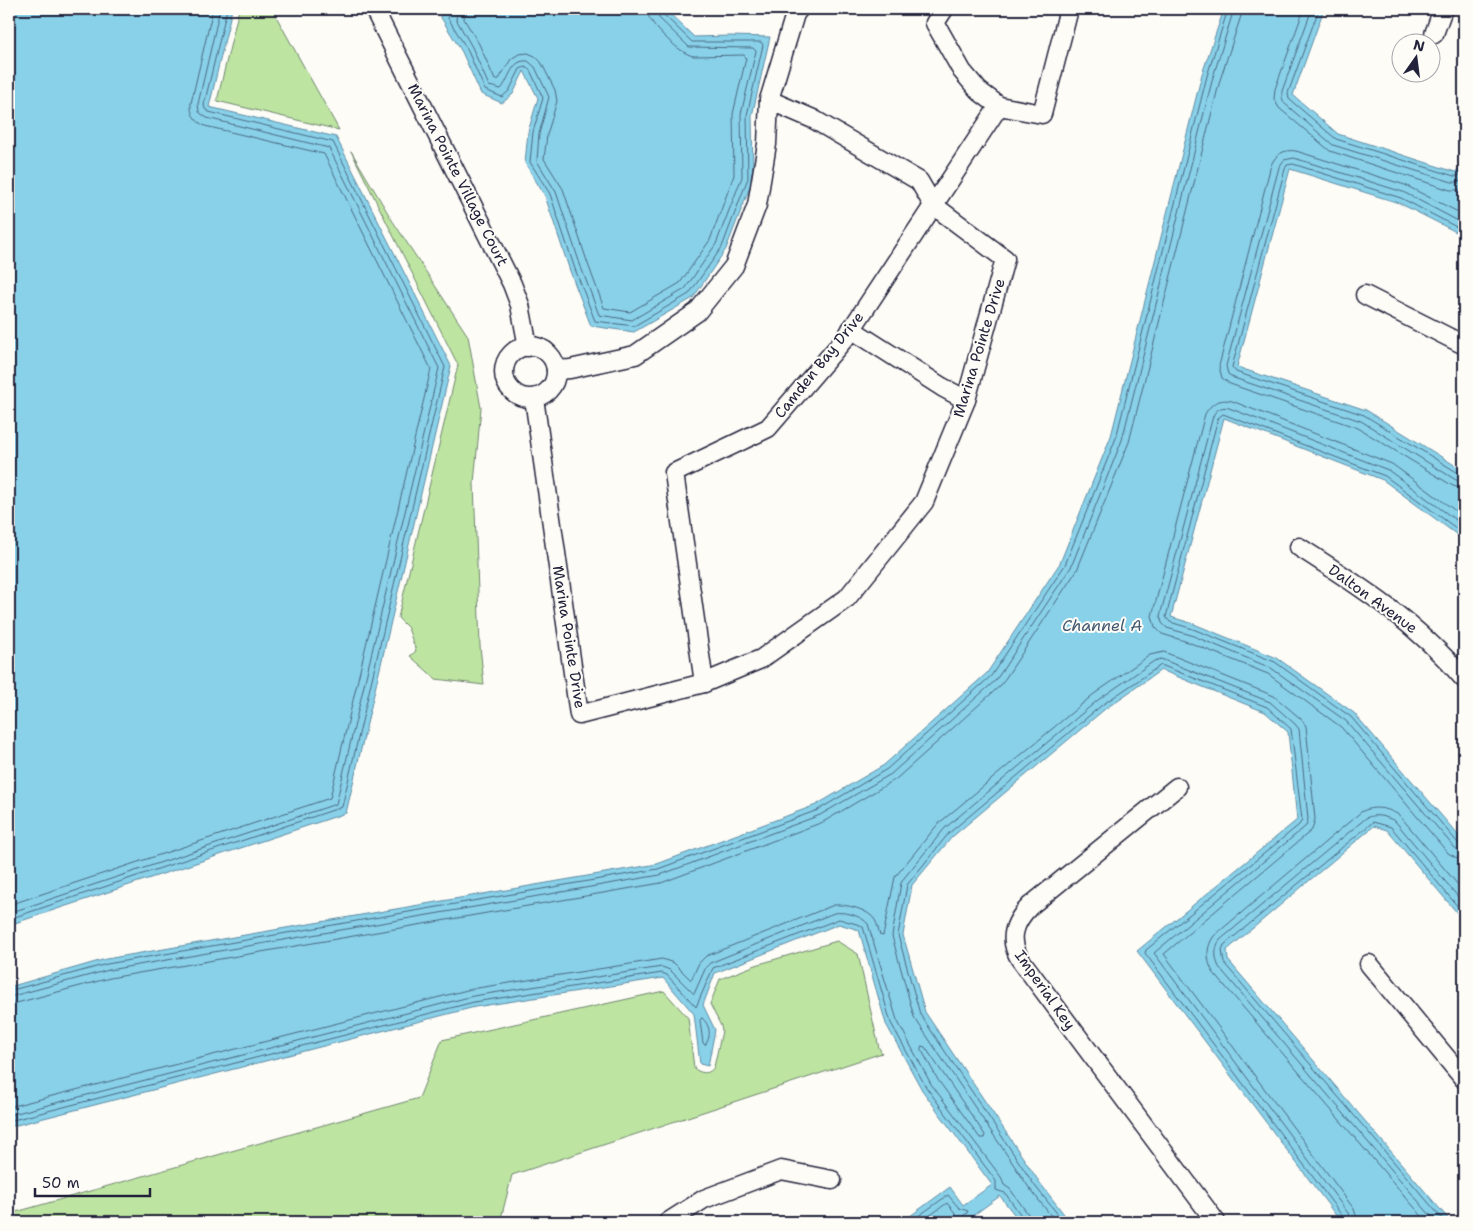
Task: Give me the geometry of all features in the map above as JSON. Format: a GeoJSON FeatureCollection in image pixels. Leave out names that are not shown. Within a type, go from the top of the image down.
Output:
{"type":"FeatureCollection","features":[{"type":"Feature","properties":{"kind":"street","name":"Marina Pointe Village Court"},"geometry":{"type":"LineString","coordinates":[[374,9],[512,284],[520,305],[528,347]]}},
{"type":"Feature","properties":{"kind":"street"},"geometry":{"type":"LineString","coordinates":[[556,370],[570,369],[635,355],[697,312],[734,266],[757,206],[767,144],[769,100],[795,14],[799,9]]}},
{"type":"Feature","properties":{"kind":"street"},"geometry":{"type":"LineString","coordinates":[[944,9],[935,23],[962,71],[980,91],[999,106],[1042,114],[1069,9]]}},
{"type":"Feature","properties":{"kind":"street"},"geometry":{"type":"LineString","coordinates":[[1435,32],[1442,9]]}},
{"type":"Feature","properties":{"kind":"street"},"geometry":{"type":"LineString","coordinates":[[769,100],[813,119],[920,181],[933,205],[999,106]]}},
{"type":"Feature","properties":{"kind":"street","name":"Camden Bay Drive"},"geometry":{"type":"LineString","coordinates":[[704,683],[674,474],[768,428],[851,329],[933,205]]}},
{"type":"Feature","properties":{"kind":"street","name":"Marina Pointe Drive"},"geometry":{"type":"LineString","coordinates":[[534,398],[578,715],[704,683],[760,659],[847,598],[924,502],[966,400],[1005,259],[933,205]]}},
{"type":"Feature","properties":{"kind":"street"},"geometry":{"type":"LineString","coordinates":[[1365,295],[1464,346]]}},
{"type":"Feature","properties":{"kind":"street"},"geometry":{"type":"LineString","coordinates":[[851,329],[942,387],[966,400]]}},
{"type":"Feature","properties":{"kind":"street"},"geometry":{"type":"LineString","coordinates":[[528,347],[538,348],[546,352],[556,370],[550,389],[534,398],[519,396],[512,391],[504,375],[508,358],[514,352],[528,347]]}},
{"type":"Feature","properties":{"kind":"street","name":"Dalton Avenue"},"geometry":{"type":"LineString","coordinates":[[1298,547],[1356,583],[1408,621],[1464,679]]}},
{"type":"Feature","properties":{"kind":"street","name":"Imperial Key"},"geometry":{"type":"LineString","coordinates":[[1176,788],[1030,906],[1020,917],[1013,931],[1013,939],[1016,953],[1020,959],[1216,1222]]}},
{"type":"Feature","properties":{"kind":"street"},"geometry":{"type":"LineString","coordinates":[[1369,964],[1464,1079]]}},
{"type":"Feature","properties":{"kind":"street"},"geometry":{"type":"LineString","coordinates":[[668,1222],[704,1199],[781,1170],[832,1180]]}},
{"type":"Feature","properties":{"kind":"green space"},"geometry":{"type":"Polygon","coordinates":[[[239,9],[272,9],[339,130],[217,101],[239,9]]]}},
{"type":"Feature","properties":{"kind":"green space"},"geometry":{"type":"Polygon","coordinates":[[[351,151],[392,220],[468,336],[481,408],[474,483],[480,646],[484,685],[436,679],[410,656],[416,651],[408,628],[398,618],[458,365],[351,151]]]}},
{"type":"Feature","properties":{"kind":"green space"},"geometry":{"type":"Polygon","coordinates":[[[837,941],[858,954],[879,1048],[882,1053],[512,1175],[500,1222],[9,1222],[9,1214],[419,1098],[442,1040],[664,991],[688,1018],[694,1068],[702,1072],[710,1071],[714,1067],[722,1031],[710,1004],[720,979],[756,965],[837,941]]]}},
{"type":"Feature","properties":{"kind":"water"},"geometry":{"type":"Polygon","coordinates":[[[9,9],[232,9],[209,107],[336,137],[451,366],[346,813],[9,925],[9,9]]]}},
{"type":"Feature","properties":{"kind":"water"},"geometry":{"type":"Polygon","coordinates":[[[449,9],[665,9],[694,37],[770,37],[752,116],[753,179],[726,249],[693,298],[634,332],[591,326],[545,196],[525,163],[528,132],[538,98],[524,71],[513,94],[502,103],[481,94],[462,52],[440,16],[449,9]]]}},
{"type":"Feature","properties":{"kind":"water","name":"Channel A"},"geometry":{"type":"Polygon","coordinates":[[[1224,9],[1324,9],[1293,95],[1338,134],[1455,172],[1464,164],[1464,236],[1399,203],[1290,169],[1237,367],[1366,410],[1464,471],[1464,540],[1383,480],[1224,418],[1171,617],[1194,624],[1277,658],[1354,713],[1464,842],[1464,921],[1387,830],[1374,826],[1227,950],[1228,960],[1451,1222],[1341,1222],[1137,951],[1297,820],[1288,732],[1265,712],[1161,670],[1105,709],[952,837],[912,885],[903,935],[925,1012],[1040,1183],[1070,1222],[1020,1222],[1000,1196],[964,1222],[902,1222],[950,1187],[963,1205],[992,1185],[922,1090],[886,1024],[859,930],[839,924],[715,973],[703,1005],[715,1030],[708,1066],[700,1064],[694,1014],[663,978],[475,1007],[9,1127],[9,987],[106,959],[657,864],[816,805],[884,765],[987,673],[1060,563],[1111,436],[1202,74],[1224,9]]]}}]}
